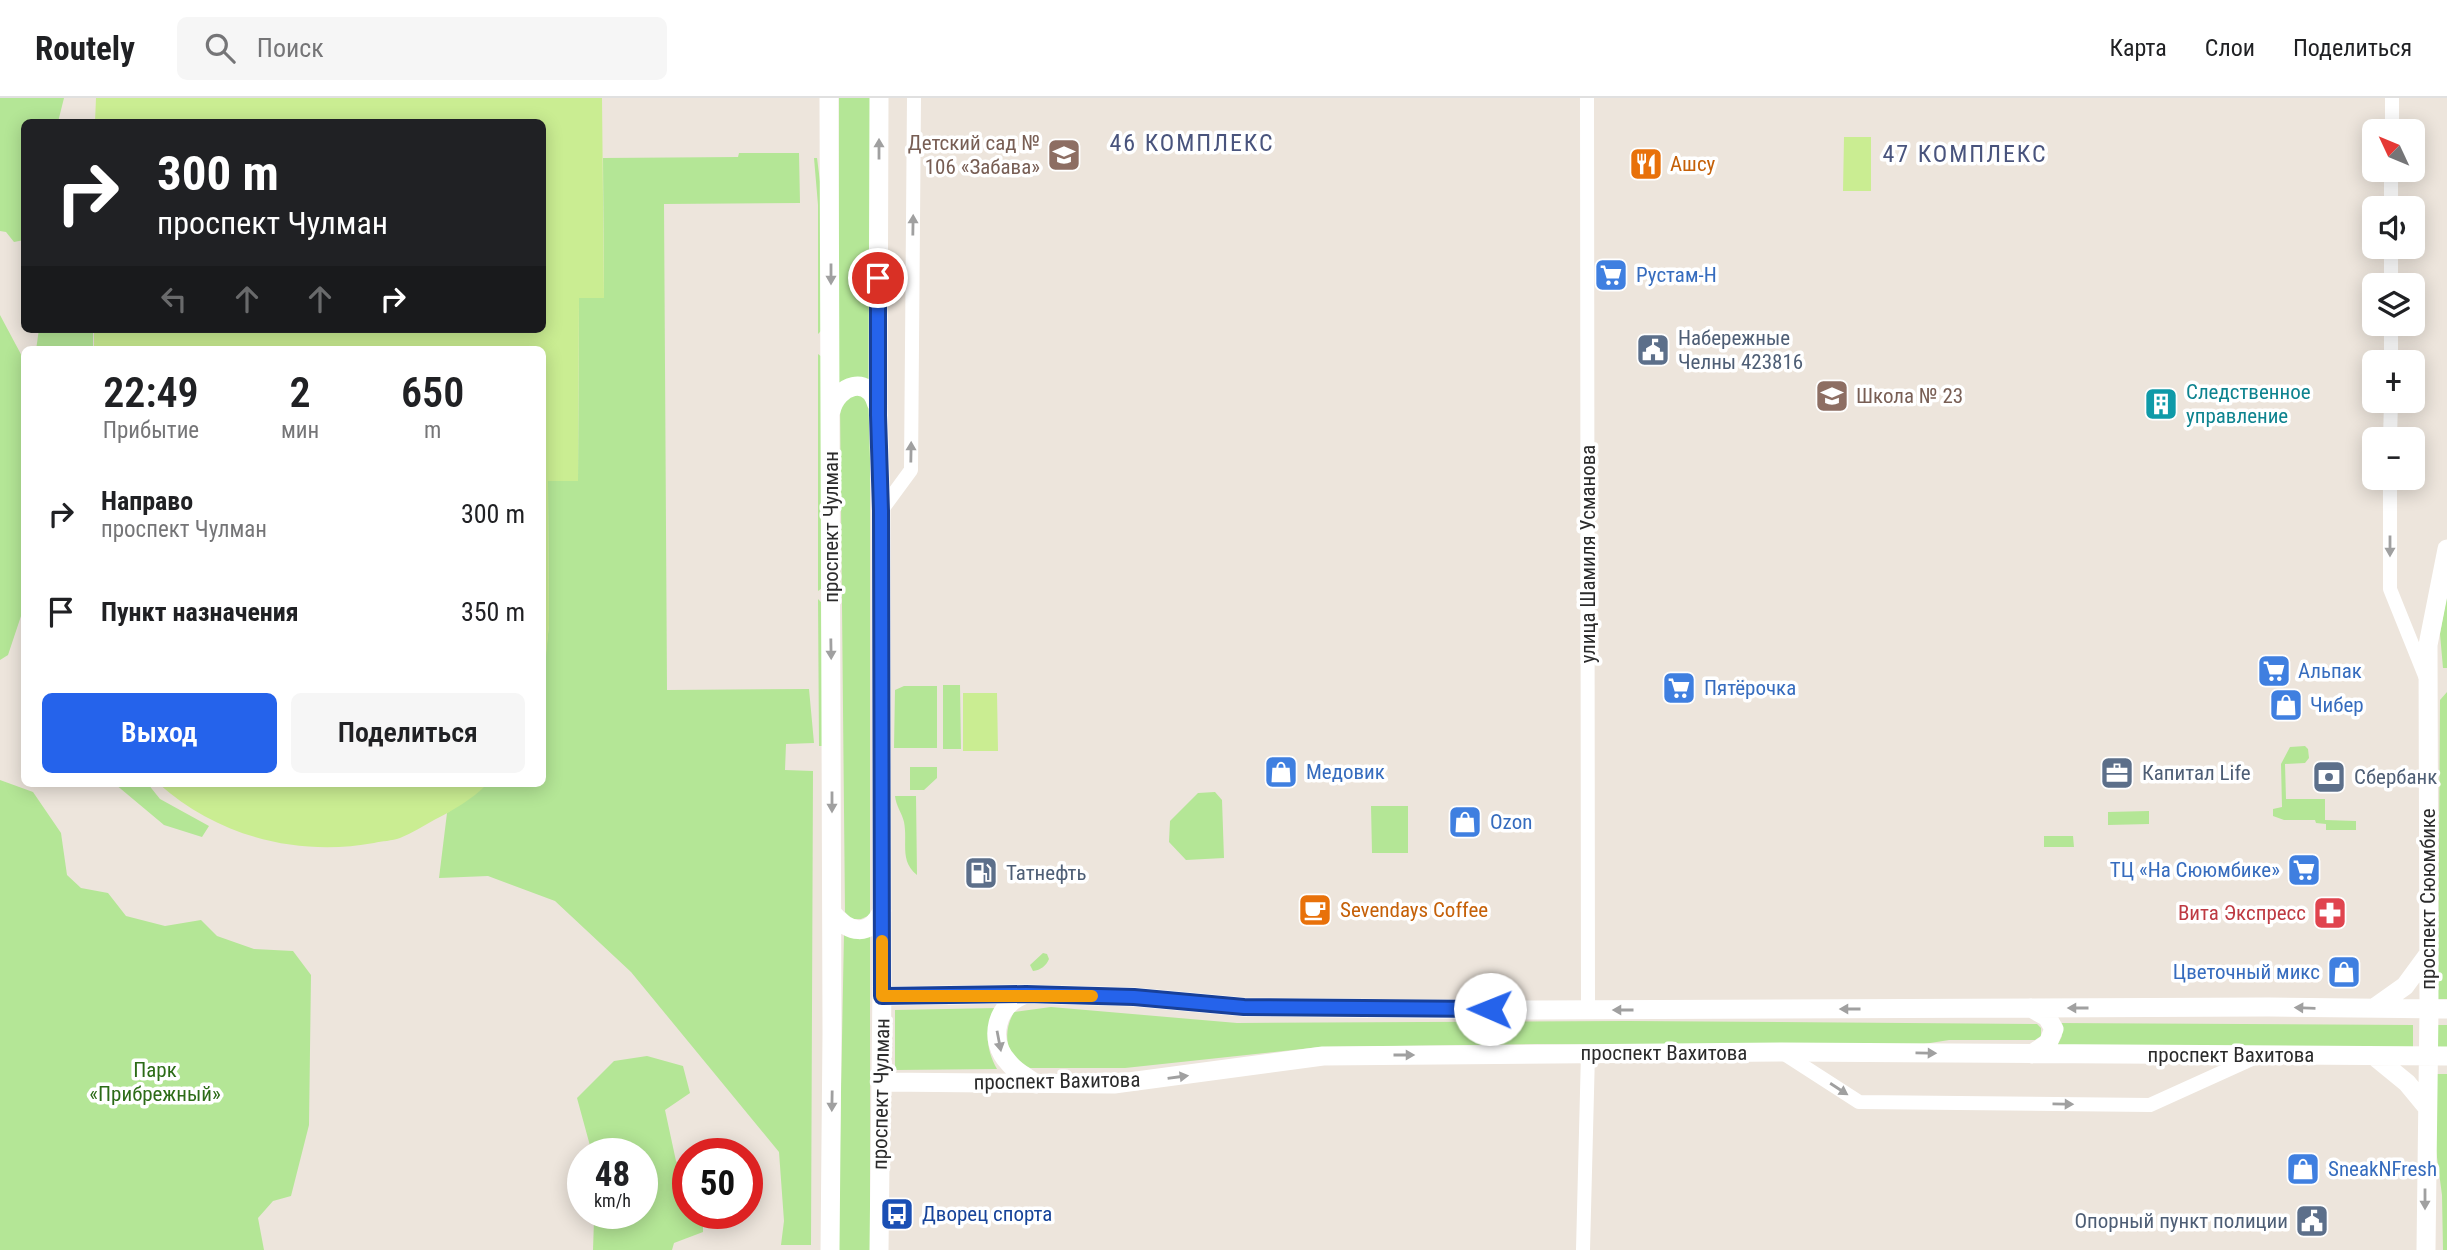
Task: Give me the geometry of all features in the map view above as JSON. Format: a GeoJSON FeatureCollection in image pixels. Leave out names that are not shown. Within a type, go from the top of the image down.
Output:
{"type":"FeatureCollection","features":[{"type":"Feature","properties":{"kind":"main road","name":"проспект Чулман"},"geometry":{"type":"LineString","coordinates":[[829,98],[832,913],[830,1250]]}},
{"type":"Feature","properties":{"kind":"main road","name":"проспект Чулман"},"geometry":{"type":"LineString","coordinates":[[878,1250],[882,1082],[879,98]]}},
{"type":"Feature","properties":{"kind":"main road"},"geometry":{"type":"LineString","coordinates":[[831,411],[833,401],[848,387],[860,386],[867,389],[875,398],[878,407]]}},
{"type":"Feature","properties":{"kind":"main road","name":"проспект Сююмбике"},"geometry":{"type":"LineString","coordinates":[[2426,1250],[2426,1106],[2437,1056],[2438,1009],[2427,956],[2428,645],[2447,549]]}},
{"type":"Feature","properties":{"kind":"main road"},"geometry":{"type":"LineString","coordinates":[[2427,686],[2447,675]]}},
{"type":"Feature","properties":{"kind":"main road"},"geometry":{"type":"LineString","coordinates":[[832,913],[842,925],[862,929],[876,923],[882,911]]}},
{"type":"Feature","properties":{"kind":"main road"},"geometry":{"type":"LineString","coordinates":[[2374,1008],[2405,986],[2427,956]]}},
{"type":"Feature","properties":{"kind":"main road"},"geometry":{"type":"LineString","coordinates":[[1026,994],[1018,997],[1002,1012],[998,1022],[997,1043],[1009,1063],[1037,1084]]}},
{"type":"Feature","properties":{"kind":"main road","name":"проспект Вахитова"},"geometry":{"type":"LineString","coordinates":[[882,996],[1026,994],[1134,997],[1244,1007],[1588,1010],[2438,1009]]}},
{"type":"Feature","properties":{"kind":"main road"},"geometry":{"type":"LineString","coordinates":[[2031,1008],[2047,1017],[2053,1029],[2048,1043],[2032,1054]]}},
{"type":"Feature","properties":{"kind":"main road","name":"проспект Вахитова"},"geometry":{"type":"LineString","coordinates":[[882,1082],[1114,1084],[1322,1056],[1782,1052],[2437,1056]]}},
{"type":"Feature","properties":{"kind":"main road"},"geometry":{"type":"LineString","coordinates":[[2374,1056],[2406,1083],[2426,1106]]}},
{"type":"Feature","properties":{"kind":"street"},"geometry":{"type":"LineString","coordinates":[[881,511],[911,470],[914,98]]}},
{"type":"Feature","properties":{"kind":"street","name":"улица Шамиля Усманова"},"geometry":{"type":"LineString","coordinates":[[1587,98],[1588,1010]]}},
{"type":"Feature","properties":{"kind":"street"},"geometry":{"type":"LineString","coordinates":[[2392,98],[2392,119]]}},
{"type":"Feature","properties":{"kind":"street"},"geometry":{"type":"LineString","coordinates":[[2390,490],[2390,589],[2427,686]]}},
{"type":"Feature","properties":{"kind":"street"},"geometry":{"type":"LineString","coordinates":[[1782,1052],[1859,1102],[2150,1105],[2259,1055]]}},
{"type":"Feature","properties":{"kind":"street"},"geometry":{"type":"LineString","coordinates":[[1584,1250],[1588,1053]]}},
{"type":"Feature","properties":{"kind":"green space"},"geometry":{"type":"Polygon","coordinates":[[[0,98],[64,98],[59,119],[21,119],[21,241],[14,242],[6,232],[0,231],[0,98]]]}},
{"type":"Feature","properties":{"kind":"green space"},"geometry":{"type":"Polygon","coordinates":[[[96,98],[602,98],[604,298],[579,298],[578,481],[548,481],[549,625],[546,656],[546,346],[94,346],[94,333],[546,333],[546,119],[95,119],[96,98]]]}},
{"type":"Feature","properties":{"kind":"green space"},"geometry":{"type":"Polygon","coordinates":[[[839,98],[870,98],[871,385],[862,379],[854,378],[838,385],[839,98]]]}},
{"type":"Feature","properties":{"kind":"green space"},"geometry":{"type":"Polygon","coordinates":[[[1844,137],[1871,137],[1871,191],[1843,191],[1844,137]]]}},
{"type":"Feature","properties":{"kind":"green space"},"geometry":{"type":"Polygon","coordinates":[[[739,153],[799,153],[800,203],[664,204],[667,690],[809,689],[814,743],[786,744],[785,770],[813,771],[811,1245],[781,1245],[784,1221],[779,1152],[631,972],[555,901],[488,876],[439,878],[447,813],[483,787],[546,787],[548,481],[578,481],[579,297],[604,297],[603,158],[738,157],[739,153]]]}},
{"type":"Feature","properties":{"kind":"green space"},"geometry":{"type":"Polygon","coordinates":[[[814,158],[817,158],[823,205],[822,330],[818,334],[818,205],[814,158]]]}},
{"type":"Feature","properties":{"kind":"green space"},"geometry":{"type":"Polygon","coordinates":[[[0,315],[21,354],[21,616],[8,655],[0,660],[0,315]]]}},
{"type":"Feature","properties":{"kind":"green space"},"geometry":{"type":"Polygon","coordinates":[[[38,333],[93,333],[93,346],[37,346],[38,333]]]}},
{"type":"Feature","properties":{"kind":"green space"},"geometry":{"type":"Polygon","coordinates":[[[818,354],[822,357],[821,589],[818,591],[818,354]]]}},
{"type":"Feature","properties":{"kind":"green space"},"geometry":{"type":"Polygon","coordinates":[[[845,394],[864,394],[870,408],[870,915],[861,919],[851,919],[845,912],[840,402],[845,394]]]}},
{"type":"Feature","properties":{"kind":"green space"},"geometry":{"type":"Polygon","coordinates":[[[2447,595],[2447,668],[2443,668],[2440,634],[2447,595]]]}},
{"type":"Feature","properties":{"kind":"green space"},"geometry":{"type":"Polygon","coordinates":[[[818,599],[821,602],[824,746],[819,746],[818,599]]]}},
{"type":"Feature","properties":{"kind":"green space"},"geometry":{"type":"Polygon","coordinates":[[[943,685],[960,685],[961,749],[943,749],[943,685]]]}},
{"type":"Feature","properties":{"kind":"green space"},"geometry":{"type":"Polygon","coordinates":[[[904,686],[937,686],[937,748],[894,748],[895,690],[904,686]]]}},
{"type":"Feature","properties":{"kind":"green space"},"geometry":{"type":"Polygon","coordinates":[[[2447,692],[2447,999],[2438,999],[2440,700],[2447,692]]]}},
{"type":"Feature","properties":{"kind":"green space"},"geometry":{"type":"Polygon","coordinates":[[[963,693],[997,693],[998,751],[963,751],[963,693]]]}},
{"type":"Feature","properties":{"kind":"green space"},"geometry":{"type":"Polygon","coordinates":[[[2305,746],[2309,758],[2305,763],[2285,764],[2286,799],[2325,799],[2325,820],[2356,821],[2356,830],[2326,830],[2326,824],[2316,823],[2315,820],[2284,820],[2273,816],[2273,809],[2282,807],[2281,764],[2290,747],[2305,746]]]}},
{"type":"Feature","properties":{"kind":"green space"},"geometry":{"type":"Polygon","coordinates":[[[910,767],[937,767],[937,778],[924,790],[910,790],[910,767]]]}},
{"type":"Feature","properties":{"kind":"green space","name":"Парк «Прибрежный»"},"geometry":{"type":"Polygon","coordinates":[[[0,780],[33,792],[61,833],[67,875],[81,888],[108,893],[126,916],[165,926],[201,920],[217,936],[254,949],[293,951],[311,975],[309,1125],[291,1196],[273,1201],[258,1218],[264,1250],[0,1250],[0,780]]]}},
{"type":"Feature","properties":{"kind":"green space"},"geometry":{"type":"Polygon","coordinates":[[[119,787],[150,787],[160,799],[209,826],[202,837],[164,825],[119,787]]]}},
{"type":"Feature","properties":{"kind":"green space"},"geometry":{"type":"Polygon","coordinates":[[[163,787],[484,787],[455,809],[400,838],[345,847],[287,844],[259,838],[206,817],[163,787]]]}},
{"type":"Feature","properties":{"kind":"green space"},"geometry":{"type":"Polygon","coordinates":[[[1215,792],[1222,800],[1224,858],[1186,860],[1169,842],[1170,821],[1198,793],[1215,792]]]}},
{"type":"Feature","properties":{"kind":"green space"},"geometry":{"type":"Polygon","coordinates":[[[895,796],[916,796],[917,875],[911,870],[906,857],[904,822],[895,796]]]}},
{"type":"Feature","properties":{"kind":"green space"},"geometry":{"type":"Polygon","coordinates":[[[1371,806],[1408,806],[1408,853],[1372,853],[1371,806]]]}},
{"type":"Feature","properties":{"kind":"green space"},"geometry":{"type":"Polygon","coordinates":[[[2149,811],[2149,824],[2108,825],[2108,812],[2149,811]]]}},
{"type":"Feature","properties":{"kind":"green space"},"geometry":{"type":"Polygon","coordinates":[[[2044,836],[2073,836],[2074,847],[2044,847],[2044,836]]]}},
{"type":"Feature","properties":{"kind":"green space"},"geometry":{"type":"Polygon","coordinates":[[[844,934],[870,935],[870,1250],[838,1250],[844,934]]]}},
{"type":"Feature","properties":{"kind":"green space"},"geometry":{"type":"Polygon","coordinates":[[[1043,953],[1047,954],[1048,961],[1041,969],[1033,971],[1030,965],[1043,953]]]}},
{"type":"Feature","properties":{"kind":"green space"},"geometry":{"type":"Polygon","coordinates":[[[1051,1007],[1237,1023],[1627,1021],[2037,1024],[2041,1028],[2041,1036],[2035,1040],[1949,1040],[1899,1048],[1536,1044],[1320,1047],[1125,1068],[1030,1068],[1015,1058],[1008,1044],[1010,1020],[1014,1012],[1051,1007]]]}},
{"type":"Feature","properties":{"kind":"green space"},"geometry":{"type":"Polygon","coordinates":[[[998,1008],[988,1030],[990,1054],[997,1069],[895,1070],[895,1010],[998,1008]]]}},
{"type":"Feature","properties":{"kind":"green space"},"geometry":{"type":"Polygon","coordinates":[[[2056,1023],[2413,1025],[2413,1050],[2056,1048],[2062,1036],[2056,1023]]]}},
{"type":"Feature","properties":{"kind":"green space"},"geometry":{"type":"Polygon","coordinates":[[[2435,1025],[2447,1025],[2447,1050],[2436,1050],[2435,1025]]]}},
{"type":"Feature","properties":{"kind":"green space"},"geometry":{"type":"Polygon","coordinates":[[[647,1056],[683,1066],[690,1093],[665,1110],[672,1142],[672,1229],[703,1229],[703,1232],[674,1243],[672,1250],[593,1250],[594,1229],[658,1229],[658,1138],[588,1138],[577,1098],[614,1061],[647,1056]]]}},
{"type":"Feature","properties":{"kind":"green space"},"geometry":{"type":"Polygon","coordinates":[[[2436,1074],[2447,1074],[2447,1250],[2443,1250],[2442,1195],[2434,1135],[2436,1074]]]}},
{"type":"Feature","properties":{"kind":"slow traffic"},"geometry":{"type":"LineString","coordinates":[[882,941],[882,996],[1092,996]]}},
{"type":"Feature","properties":{"kind":"place","name":"Детский сад № 106 «Забава»"},"geometry":{"type":"Point","coordinates":[1064,155]}},
{"type":"Feature","properties":{"kind":"place","name":"Ашсу"},"geometry":{"type":"Point","coordinates":[1646,164]}},
{"type":"Feature","properties":{"kind":"place","name":"Рустам-Н"},"geometry":{"type":"Point","coordinates":[1611,275]}},
{"type":"Feature","properties":{"kind":"place","name":"Набережные Челны 423816"},"geometry":{"type":"Point","coordinates":[1653,350]}},
{"type":"Feature","properties":{"kind":"place","name":"Школа № 23"},"geometry":{"type":"Point","coordinates":[1832,396]}},
{"type":"Feature","properties":{"kind":"place","name":"Следственное управление"},"geometry":{"type":"Point","coordinates":[2161,404]}},
{"type":"Feature","properties":{"kind":"place","name":"Альпак"},"geometry":{"type":"Point","coordinates":[2274,671]}},
{"type":"Feature","properties":{"kind":"place","name":"Пятёрочка"},"geometry":{"type":"Point","coordinates":[1679,688]}},
{"type":"Feature","properties":{"kind":"place","name":"Чибер"},"geometry":{"type":"Point","coordinates":[2286,705]}},
{"type":"Feature","properties":{"kind":"place","name":"Медовик"},"geometry":{"type":"Point","coordinates":[1281,772]}},
{"type":"Feature","properties":{"kind":"place","name":"Капитал Life"},"geometry":{"type":"Point","coordinates":[2117,773]}},
{"type":"Feature","properties":{"kind":"place","name":"Сбербанк"},"geometry":{"type":"Point","coordinates":[2329,777]}},
{"type":"Feature","properties":{"kind":"place","name":"Ozon"},"geometry":{"type":"Point","coordinates":[1465,822]}},
{"type":"Feature","properties":{"kind":"place","name":"ТЦ «На Сююмбике»"},"geometry":{"type":"Point","coordinates":[2304,870]}},
{"type":"Feature","properties":{"kind":"place","name":"Татнефть"},"geometry":{"type":"Point","coordinates":[981,873]}},
{"type":"Feature","properties":{"kind":"place","name":"Sevendays Coffee"},"geometry":{"type":"Point","coordinates":[1315,910]}},
{"type":"Feature","properties":{"kind":"place","name":"Вита Экспресс"},"geometry":{"type":"Point","coordinates":[2330,913]}},
{"type":"Feature","properties":{"kind":"place","name":"Цветочный микс"},"geometry":{"type":"Point","coordinates":[2344,972]}},
{"type":"Feature","properties":{"kind":"place","name":"SneakNFresh"},"geometry":{"type":"Point","coordinates":[2303,1169]}},
{"type":"Feature","properties":{"kind":"place","name":"Дворец спорта"},"geometry":{"type":"Point","coordinates":[897,1214]}},
{"type":"Feature","properties":{"kind":"place","name":"Опорный пункт полиции"},"geometry":{"type":"Point","coordinates":[2312,1221]}},
{"type":"Feature","properties":{"kind":"district","name":"46 КОМПЛЕКС"},"geometry":{"type":"Point","coordinates":[1192,143]}},
{"type":"Feature","properties":{"kind":"district","name":"47 КОМПЛЕКС"},"geometry":{"type":"Point","coordinates":[1965,154]}},
{"type":"Feature","properties":{"kind":"route"},"geometry":{"type":"LineString","coordinates":[[878,278],[882,996],[1026,994],[1134,997],[1244,1007],[1490,1009]]}}]}
